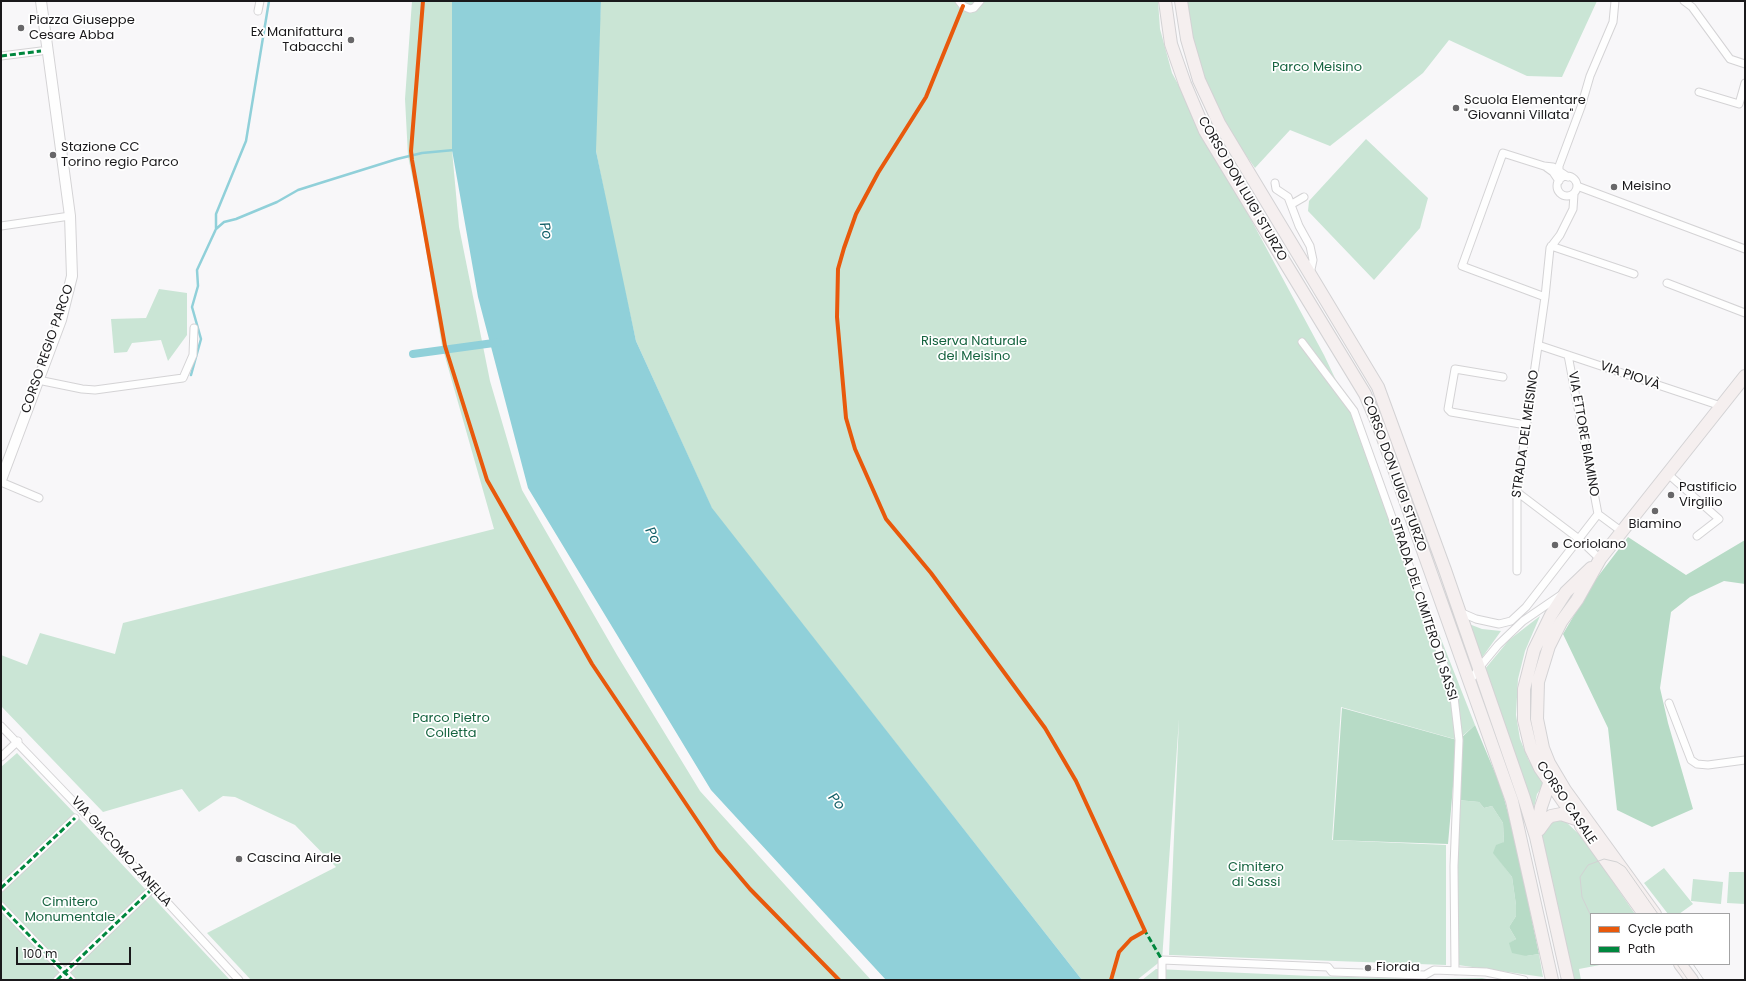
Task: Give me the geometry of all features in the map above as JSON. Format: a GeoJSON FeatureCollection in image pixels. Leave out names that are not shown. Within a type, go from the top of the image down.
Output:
{"type":"FeatureCollection","features":[{"type":"Feature","properties":{"kind":"main road","name":"CORSO DON LUIGI STURZO"},"geometry":{"type":"LineString","coordinates":[[1166,1],[1172,44],[1185,84],[1205,130],[1365,394],[1470,681],[1512,801],[1522,838],[1552,980]]}},
{"type":"Feature","properties":{"kind":"main road","name":"CORSO DON LUIGI STURZO"},"geometry":{"type":"LineString","coordinates":[[1181,1],[1187,39],[1198,80],[1219,124],[1378,387],[1524,798],[1536,837],[1568,980]]}},
{"type":"Feature","properties":{"kind":"main road","name":"CORSO CASALE"},"geometry":{"type":"LineString","coordinates":[[1654,913],[1565,790],[1552,768],[1543,748],[1537,719],[1538,682],[1549,646],[1600,559],[1745,376]]}},
{"type":"Feature","properties":{"kind":"main road","name":"CORSO CASALE"},"geometry":{"type":"LineString","coordinates":[[1600,559],[1566,592],[1551,615],[1537,642],[1528,670],[1524,689],[1524,720],[1527,735],[1538,764],[1550,784],[1643,913]]}},
{"type":"Feature","properties":{"kind":"main road"},"geometry":{"type":"LineString","coordinates":[[1536,837],[1541,807],[1550,784],[1552,768]]}},
{"type":"Feature","properties":{"kind":"main road"},"geometry":{"type":"LineString","coordinates":[[1536,837],[1542,824],[1551,816],[1561,814],[1576,819]]}},
{"type":"Feature","properties":{"kind":"main road"},"geometry":{"type":"LineString","coordinates":[[1681,965],[1692,980]]}},
{"type":"Feature","properties":{"kind":"main road"},"geometry":{"type":"LineString","coordinates":[[1691,965],[1702,980]]}},
{"type":"Feature","properties":{"kind":"street","name":"CORSO REGIO PARCO"},"geometry":{"type":"LineString","coordinates":[[1,481],[71,288],[73,264],[70,216],[41,1]]}},
{"type":"Feature","properties":{"kind":"street"},"geometry":{"type":"LineString","coordinates":[[258,11],[260,1]]}},
{"type":"Feature","properties":{"kind":"street"},"geometry":{"type":"LineString","coordinates":[[959,1],[963,6],[970,10],[980,1]]}},
{"type":"Feature","properties":{"kind":"street"},"geometry":{"type":"LineString","coordinates":[[1559,170],[1559,166],[1582,107],[1590,76],[1613,22],[1615,1]]}},
{"type":"Feature","properties":{"kind":"street"},"geometry":{"type":"LineString","coordinates":[[1684,1],[1692,7],[1730,59],[1745,64]]}},
{"type":"Feature","properties":{"kind":"street"},"geometry":{"type":"LineString","coordinates":[[1,56],[41,51]]}},
{"type":"Feature","properties":{"kind":"street"},"geometry":{"type":"LineString","coordinates":[[1699,92],[1739,104],[1745,83]]}},
{"type":"Feature","properties":{"kind":"street"},"geometry":{"type":"LineString","coordinates":[[1545,297],[1462,266],[1504,153],[1544,166],[1554,167],[1575,180],[1577,186],[1574,194],[1565,196]]}},
{"type":"Feature","properties":{"kind":"street"},"geometry":{"type":"LineString","coordinates":[[1544,166],[1553,172],[1560,181]]}},
{"type":"Feature","properties":{"kind":"street"},"geometry":{"type":"LineString","coordinates":[[1560,181],[1568,177]]}},
{"type":"Feature","properties":{"kind":"street"},"geometry":{"type":"LineString","coordinates":[[1560,181],[1558,190],[1565,196],[1570,214]]}},
{"type":"Feature","properties":{"kind":"street"},"geometry":{"type":"LineString","coordinates":[[1275,183],[1276,189],[1288,197],[1292,204],[1299,226],[1310,246],[1313,260],[1310,274]]}},
{"type":"Feature","properties":{"kind":"street"},"geometry":{"type":"LineString","coordinates":[[1577,186],[1745,249]]}},
{"type":"Feature","properties":{"kind":"street","name":"STRADA DEL MEISINO"},"geometry":{"type":"LineString","coordinates":[[1517,571],[1516,492],[1552,246],[1560,235],[1573,209],[1574,194]]}},
{"type":"Feature","properties":{"kind":"street"},"geometry":{"type":"LineString","coordinates":[[1292,204],[1304,197]]}},
{"type":"Feature","properties":{"kind":"street"},"geometry":{"type":"LineString","coordinates":[[1,226],[70,216]]}},
{"type":"Feature","properties":{"kind":"street"},"geometry":{"type":"LineString","coordinates":[[1552,246],[1634,274]]}},
{"type":"Feature","properties":{"kind":"street"},"geometry":{"type":"LineString","coordinates":[[1667,283],[1745,313]]}},
{"type":"Feature","properties":{"kind":"street"},"geometry":{"type":"LineString","coordinates":[[38,380],[82,389],[95,390],[183,378],[193,355],[194,328]]}},
{"type":"Feature","properties":{"kind":"street","name":"STRADA DEL CIMITERO DI SASSI"},"geometry":{"type":"LineString","coordinates":[[1302,342],[1354,411],[1439,648],[1454,697],[1459,740],[1454,866],[1455,971]]}},
{"type":"Feature","properties":{"kind":"street","name":"VIA PIOVÀ"},"geometry":{"type":"LineString","coordinates":[[1538,345],[1721,406]]}},
{"type":"Feature","properties":{"kind":"street","name":"VIA ETTORE BIAMINO"},"geometry":{"type":"LineString","coordinates":[[1568,355],[1598,514]]}},
{"type":"Feature","properties":{"kind":"street"},"geometry":{"type":"LineString","coordinates":[[1502,377],[1455,369],[1448,409],[1451,412],[1526,425]]}},
{"type":"Feature","properties":{"kind":"street"},"geometry":{"type":"LineString","coordinates":[[1668,474],[1719,520],[1697,536]]}},
{"type":"Feature","properties":{"kind":"street"},"geometry":{"type":"LineString","coordinates":[[1,481],[39,498]]}},
{"type":"Feature","properties":{"kind":"street"},"geometry":{"type":"LineString","coordinates":[[1516,492],[1579,539],[1600,559]]}},
{"type":"Feature","properties":{"kind":"street"},"geometry":{"type":"LineString","coordinates":[[1511,621],[1526,607],[1598,514],[1621,531]]}},
{"type":"Feature","properties":{"kind":"street"},"geometry":{"type":"LineString","coordinates":[[1470,681],[1479,668],[1523,621],[1566,592]]}},
{"type":"Feature","properties":{"kind":"street"},"geometry":{"type":"LineString","coordinates":[[1523,621],[1526,607]]}},
{"type":"Feature","properties":{"kind":"street"},"geometry":{"type":"LineString","coordinates":[[1458,610],[1476,619],[1499,624],[1511,621],[1523,621]]}},
{"type":"Feature","properties":{"kind":"street"},"geometry":{"type":"LineString","coordinates":[[1669,703],[1691,760],[1697,764],[1708,764],[1745,760]]}},
{"type":"Feature","properties":{"kind":"street","name":"VIA GIACOMO ZANELLA"},"geometry":{"type":"LineString","coordinates":[[1,726],[18,741],[239,980]]}},
{"type":"Feature","properties":{"kind":"street"},"geometry":{"type":"LineString","coordinates":[[1,757],[18,741]]}},
{"type":"Feature","properties":{"kind":"street"},"geometry":{"type":"LineString","coordinates":[[1,888],[75,818]]}},
{"type":"Feature","properties":{"kind":"street"},"geometry":{"type":"LineString","coordinates":[[58,980],[153,888]]}},
{"type":"Feature","properties":{"kind":"street"},"geometry":{"type":"LineString","coordinates":[[1,906],[72,980]]}},
{"type":"Feature","properties":{"kind":"street"},"geometry":{"type":"LineString","coordinates":[[1162,980],[1162,960],[1328,967],[1332,972],[1425,975],[1434,970],[1486,972],[1523,980]]}},
{"type":"Feature","properties":{"kind":"green space","name":"Parco Pietro Colletta"},"geometry":{"type":"Polygon","coordinates":[[[412,1],[452,1],[452,150],[459,227],[490,381],[522,490],[617,655],[700,791],[871,980],[251,980],[207,933],[336,867],[295,825],[235,797],[223,796],[199,812],[182,789],[103,812],[1,706],[1,655],[27,665],[40,633],[115,654],[123,623],[494,529],[442,346],[420,214],[408,156],[405,99],[412,1]]]}},
{"type":"Feature","properties":{"kind":"green space","name":"Riserva Naturale del Meisino"},"geometry":{"type":"Polygon","coordinates":[[[601,1],[1158,1],[1160,29],[1172,73],[1324,355],[1353,416],[1475,725],[1458,740],[1341,707],[1332,840],[1446,845],[1446,965],[1169,955],[1179,719],[1162,960],[1137,980],[1082,980],[712,509],[636,341],[615,247],[596,151],[595,110],[601,1]]]}},
{"type":"Feature","properties":{"kind":"green space","name":"Parco Meisino"},"geometry":{"type":"Polygon","coordinates":[[[1185,1],[1597,1],[1562,77],[1527,76],[1449,40],[1423,73],[1330,146],[1290,130],[1255,168],[1232,136],[1213,99],[1199,64],[1189,29],[1185,1]]]}},
{"type":"Feature","properties":{"kind":"green space"},"geometry":{"type":"Polygon","coordinates":[[[1366,139],[1428,198],[1420,228],[1374,280],[1308,211],[1309,201],[1366,139]]]}},
{"type":"Feature","properties":{"kind":"green space"},"geometry":{"type":"Polygon","coordinates":[[[159,289],[187,293],[187,335],[168,361],[161,340],[132,343],[127,352],[114,353],[111,319],[146,318],[159,289]]]}},
{"type":"Feature","properties":{"kind":"green space"},"geometry":{"type":"Polygon","coordinates":[[[1628,537],[1686,575],[1745,540],[1745,584],[1724,581],[1690,597],[1671,612],[1660,688],[1668,723],[1693,809],[1652,827],[1617,810],[1608,728],[1563,634],[1593,583],[1628,537]]]}},
{"type":"Feature","properties":{"kind":"green space"},"geometry":{"type":"Polygon","coordinates":[[[1540,616],[1525,651],[1518,679],[1516,715],[1520,739],[1529,761],[1544,784],[1537,794],[1534,808],[1485,669],[1509,640],[1540,616]]]}},
{"type":"Feature","properties":{"kind":"green space"},"geometry":{"type":"Polygon","coordinates":[[[1469,624],[1482,629],[1501,631],[1481,659],[1469,624]]]}},
{"type":"Feature","properties":{"kind":"green space"},"geometry":{"type":"Polygon","coordinates":[[[1342,708],[1457,740],[1448,844],[1333,840],[1342,708]]]}},
{"type":"Feature","properties":{"kind":"green space"},"geometry":{"type":"Polygon","coordinates":[[[1475,725],[1501,787],[1514,835],[1539,954],[1526,956],[1512,953],[1509,943],[1516,939],[1509,927],[1516,916],[1512,877],[1493,853],[1496,845],[1504,842],[1503,823],[1492,806],[1484,808],[1479,802],[1458,800],[1460,739],[1475,725]]]}},
{"type":"Feature","properties":{"kind":"green space","name":"Cimitero Monumentale"},"geometry":{"type":"Polygon","coordinates":[[[17,753],[230,980],[1,980],[1,767],[17,753]]]}},
{"type":"Feature","properties":{"kind":"green space"},"geometry":{"type":"Polygon","coordinates":[[[1458,800],[1479,802],[1484,808],[1492,806],[1503,823],[1504,842],[1494,853],[1512,877],[1516,916],[1509,927],[1516,939],[1510,943],[1526,956],[1539,954],[1543,977],[1458,965],[1455,866],[1458,800]]]}},
{"type":"Feature","properties":{"kind":"green space"},"geometry":{"type":"Polygon","coordinates":[[[1557,819],[1565,821],[1583,838],[1634,913],[1590,913],[1590,965],[1600,965],[1579,969],[1581,980],[1574,980],[1541,837],[1545,824],[1557,819]]]}},
{"type":"Feature","properties":{"kind":"green space"},"geometry":{"type":"Polygon","coordinates":[[[1664,868],[1693,904],[1680,913],[1667,913],[1644,883],[1664,868]]]}},
{"type":"Feature","properties":{"kind":"green space"},"geometry":{"type":"Polygon","coordinates":[[[1729,872],[1745,872],[1745,904],[1727,903],[1729,872]]]}},
{"type":"Feature","properties":{"kind":"green space"},"geometry":{"type":"Polygon","coordinates":[[[1693,879],[1723,882],[1721,904],[1691,901],[1693,879]]]}},
{"type":"Feature","properties":{"kind":"green space"},"geometry":{"type":"Polygon","coordinates":[[[1156,969],[1311,976],[1438,979],[1482,978],[1491,980],[1142,980],[1156,969]]]}},
{"type":"Feature","properties":{"kind":"water","name":"Po"},"geometry":{"type":"Polygon","coordinates":[[[452,1],[601,1],[596,151],[636,341],[712,508],[1082,980],[886,980],[711,790],[528,488],[478,297],[452,150],[452,1]]]}},
{"type":"Feature","properties":{"kind":"waterway"},"geometry":{"type":"LineString","coordinates":[[216,229],[216,214],[246,141],[269,1]]}},
{"type":"Feature","properties":{"kind":"waterway"},"geometry":{"type":"LineString","coordinates":[[191,375],[201,339],[192,307],[198,286],[197,270],[216,229],[224,222],[236,219],[277,202],[298,190],[317,184],[397,159],[422,153],[454,150]]}},
{"type":"Feature","properties":{"kind":"waterway"},"geometry":{"type":"LineString","coordinates":[[413,354],[501,342]]}},
{"type":"Feature","properties":{"kind":"tram line"},"geometry":{"type":"LineString","coordinates":[[1590,914],[1582,897],[1580,877],[1588,865],[1604,859],[1617,862],[1625,867],[1657,913]]}},
{"type":"Feature","properties":{"kind":"tram line"},"geometry":{"type":"LineString","coordinates":[[1678,965],[1688,980]]}},
{"type":"Feature","properties":{"kind":"tram line"},"geometry":{"type":"LineString","coordinates":[[1694,965],[1704,980]]}},
{"type":"Feature","properties":{"kind":"marked path"},"geometry":{"type":"LineString","coordinates":[[1,56],[41,51]]}},
{"type":"Feature","properties":{"kind":"marked path"},"geometry":{"type":"LineString","coordinates":[[1,888],[75,818]]}},
{"type":"Feature","properties":{"kind":"marked path"},"geometry":{"type":"LineString","coordinates":[[57,980],[153,888]]}},
{"type":"Feature","properties":{"kind":"marked path"},"geometry":{"type":"LineString","coordinates":[[1,906],[72,980]]}},
{"type":"Feature","properties":{"kind":"marked path"},"geometry":{"type":"LineString","coordinates":[[1143,932],[1145,931],[1162,960]]}},
{"type":"Feature","properties":{"kind":"cycle path"},"geometry":{"type":"LineString","coordinates":[[423,1],[411,151],[412,160],[445,346],[487,480],[592,664],[717,850],[750,889],[839,980]]}},
{"type":"Feature","properties":{"kind":"cycle path"},"geometry":{"type":"LineString","coordinates":[[963,6],[926,97],[878,173],[856,214],[838,269],[837,317],[846,418],[855,449],[886,519],[931,573],[1045,728],[1076,781],[1145,931],[1131,939],[1119,952],[1111,980]]}},
{"type":"Feature","properties":{"kind":"place","name":"Piazza Giuseppe Cesare Abba"},"geometry":{"type":"Point","coordinates":[21,28]}},
{"type":"Feature","properties":{"kind":"place","name":"Ex Manifattura Tabacchi"},"geometry":{"type":"Point","coordinates":[351,40]}},
{"type":"Feature","properties":{"kind":"place","name":"Scuola Elementare \"Giovanni Villata\""},"geometry":{"type":"Point","coordinates":[1456,108]}},
{"type":"Feature","properties":{"kind":"place","name":"Stazione CC Torino regio Parco"},"geometry":{"type":"Point","coordinates":[53,155]}},
{"type":"Feature","properties":{"kind":"place","name":"Meisino"},"geometry":{"type":"Point","coordinates":[1614,187]}},
{"type":"Feature","properties":{"kind":"place","name":"Pastificio Virgilio"},"geometry":{"type":"Point","coordinates":[1671,495]}},
{"type":"Feature","properties":{"kind":"place","name":"Biamino"},"geometry":{"type":"Point","coordinates":[1655,511]}},
{"type":"Feature","properties":{"kind":"place","name":"Coriolano"},"geometry":{"type":"Point","coordinates":[1555,545]}},
{"type":"Feature","properties":{"kind":"place","name":"Cascina Airale"},"geometry":{"type":"Point","coordinates":[239,859]}},
{"type":"Feature","properties":{"kind":"place","name":"Fioraia"},"geometry":{"type":"Point","coordinates":[1368,968]}},
{"type":"Feature","properties":{"kind":"park label","name":"Cimitero di Sassi"},"geometry":{"type":"Point","coordinates":[1256,876]}}]}
